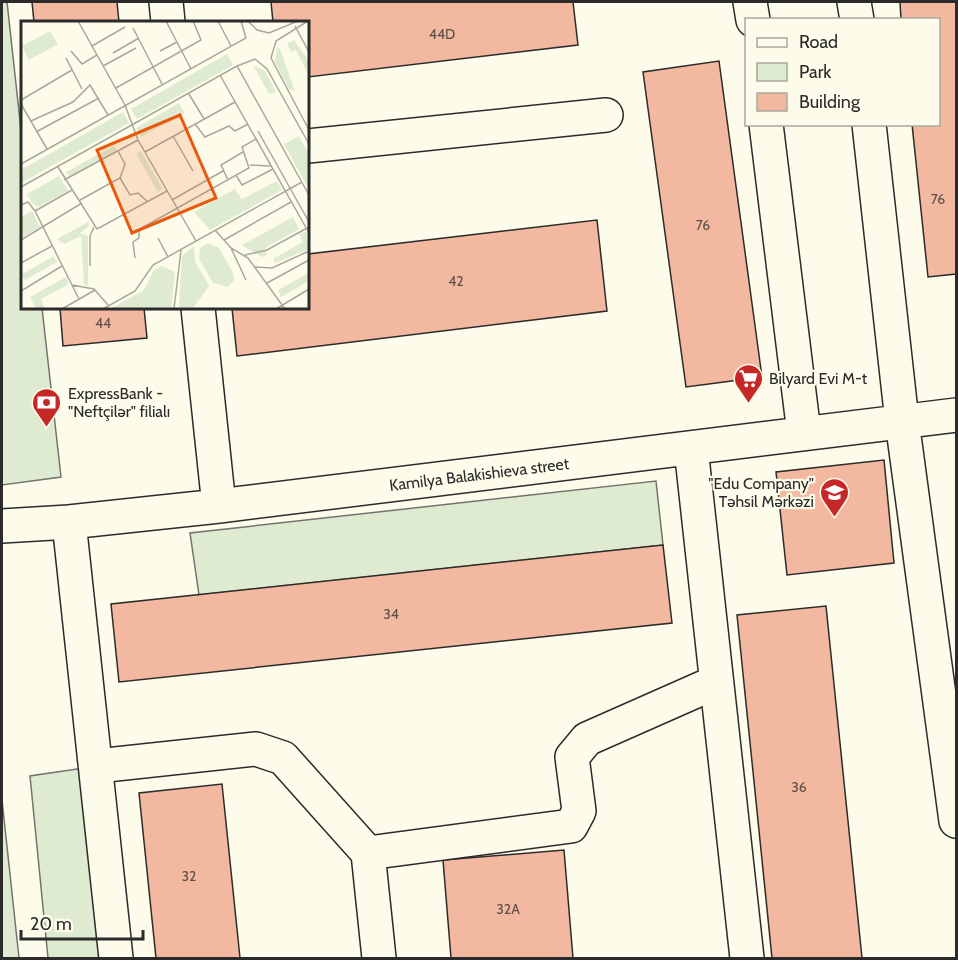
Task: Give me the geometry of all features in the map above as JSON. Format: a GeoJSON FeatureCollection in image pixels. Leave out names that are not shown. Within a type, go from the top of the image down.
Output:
{"type":"FeatureCollection","features":[{"type":"Feature","properties":{"kind":"street"},"geometry":{"type":"LineString","coordinates":[[166,2],[168,21]]}},
{"type":"Feature","properties":{"kind":"street"},"geometry":{"type":"LineString","coordinates":[[750,2],[753,18]]}},
{"type":"Feature","properties":{"kind":"street"},"geometry":{"type":"LineString","coordinates":[[855,2],[856,18]]}},
{"type":"Feature","properties":{"kind":"street"},"geometry":{"type":"LineString","coordinates":[[309,146],[606,116]]}},
{"type":"Feature","properties":{"kind":"street"},"geometry":{"type":"LineString","coordinates":[[766,126],[804,433]]}},
{"type":"Feature","properties":{"kind":"street"},"geometry":{"type":"LineString","coordinates":[[868,126],[902,422],[957,821]]}},
{"type":"Feature","properties":{"kind":"street"},"geometry":{"type":"LineString","coordinates":[[198,309],[219,506]]}},
{"type":"Feature","properties":{"kind":"street","name":"Kamilya Balakishieva street"},"geometry":{"type":"LineString","coordinates":[[2,526],[69,522],[219,506],[957,415]]}},
{"type":"Feature","properties":{"kind":"street"},"geometry":{"type":"LineString","coordinates":[[691,448],[747,958]]}},
{"type":"Feature","properties":{"kind":"street"},"geometry":{"type":"LineString","coordinates":[[69,522],[116,958]]}},
{"type":"Feature","properties":{"kind":"street"},"geometry":{"type":"LineString","coordinates":[[368,853],[571,826],[579,811],[572,757],[587,739],[716,682]]}},
{"type":"Feature","properties":{"kind":"street"},"geometry":{"type":"LineString","coordinates":[[97,766],[256,749],[283,758],[368,853],[379,958]]}},
{"type":"Feature","properties":{"kind":"green space"},"geometry":{"type":"Polygon","coordinates":[[[2,2],[7,2],[21,130],[21,309],[42,309],[61,477],[2,485],[2,2]]]}},
{"type":"Feature","properties":{"kind":"green space"},"geometry":{"type":"Polygon","coordinates":[[[656,481],[663,545],[199,595],[190,533],[656,481]]]}},
{"type":"Feature","properties":{"kind":"green space"},"geometry":{"type":"Polygon","coordinates":[[[97,766],[116,958],[48,958],[30,776],[97,766]]]}},
{"type":"Feature","properties":{"kind":"green space"},"geometry":{"type":"Polygon","coordinates":[[[2,800],[19,958],[2,958],[2,800]]]}},
{"type":"Feature","properties":{"kind":"building"},"geometry":{"type":"Polygon","coordinates":[[[32,2],[117,2],[119,21],[34,21],[32,2]]]}},
{"type":"Feature","properties":{"kind":"building"},"geometry":{"type":"Polygon","coordinates":[[[271,2],[573,2],[578,45],[309,77],[309,21],[273,21],[271,2]]]}},
{"type":"Feature","properties":{"kind":"building"},"geometry":{"type":"Polygon","coordinates":[[[900,2],[956,2],[956,274],[928,277],[912,126],[940,126],[940,18],[901,18],[900,2]]]}},
{"type":"Feature","properties":{"kind":"building"},"geometry":{"type":"Polygon","coordinates":[[[719,61],[762,377],[686,387],[643,72],[719,61]]]}},
{"type":"Feature","properties":{"kind":"building"},"geometry":{"type":"Polygon","coordinates":[[[597,220],[607,311],[237,356],[232,309],[309,309],[309,254],[597,220]]]}},
{"type":"Feature","properties":{"kind":"building"},"geometry":{"type":"Polygon","coordinates":[[[60,309],[144,309],[147,338],[63,346],[60,309]]]}},
{"type":"Feature","properties":{"kind":"building","name":"\"Edu Company\" Təhsil Mərkəzi"},"geometry":{"type":"Polygon","coordinates":[[[884,460],[894,563],[787,575],[776,472],[884,460]]]}},
{"type":"Feature","properties":{"kind":"building"},"geometry":{"type":"Polygon","coordinates":[[[663,545],[672,623],[119,682],[111,604],[663,545]]]}},
{"type":"Feature","properties":{"kind":"building"},"geometry":{"type":"Polygon","coordinates":[[[826,606],[862,958],[772,958],[737,615],[826,606]]]}},
{"type":"Feature","properties":{"kind":"building"},"geometry":{"type":"Polygon","coordinates":[[[222,784],[240,958],[156,958],[139,793],[222,784]]]}},
{"type":"Feature","properties":{"kind":"building"},"geometry":{"type":"Polygon","coordinates":[[[564,850],[573,958],[451,958],[443,860],[564,850]]]}},
{"type":"Feature","properties":{"kind":"place","name":"Bilyard Evi M-t"},"geometry":{"type":"Point","coordinates":[748,404]}},
{"type":"Feature","properties":{"kind":"place","name":"ExpressBank - \"Neftçilər\" filialı"},"geometry":{"type":"Point","coordinates":[47,428]}},
{"type":"Feature","properties":{"kind":"place","name":"\"Edu Company\" Təhsil Mərkəzi"},"geometry":{"type":"Point","coordinates":[835,518]}}]}
